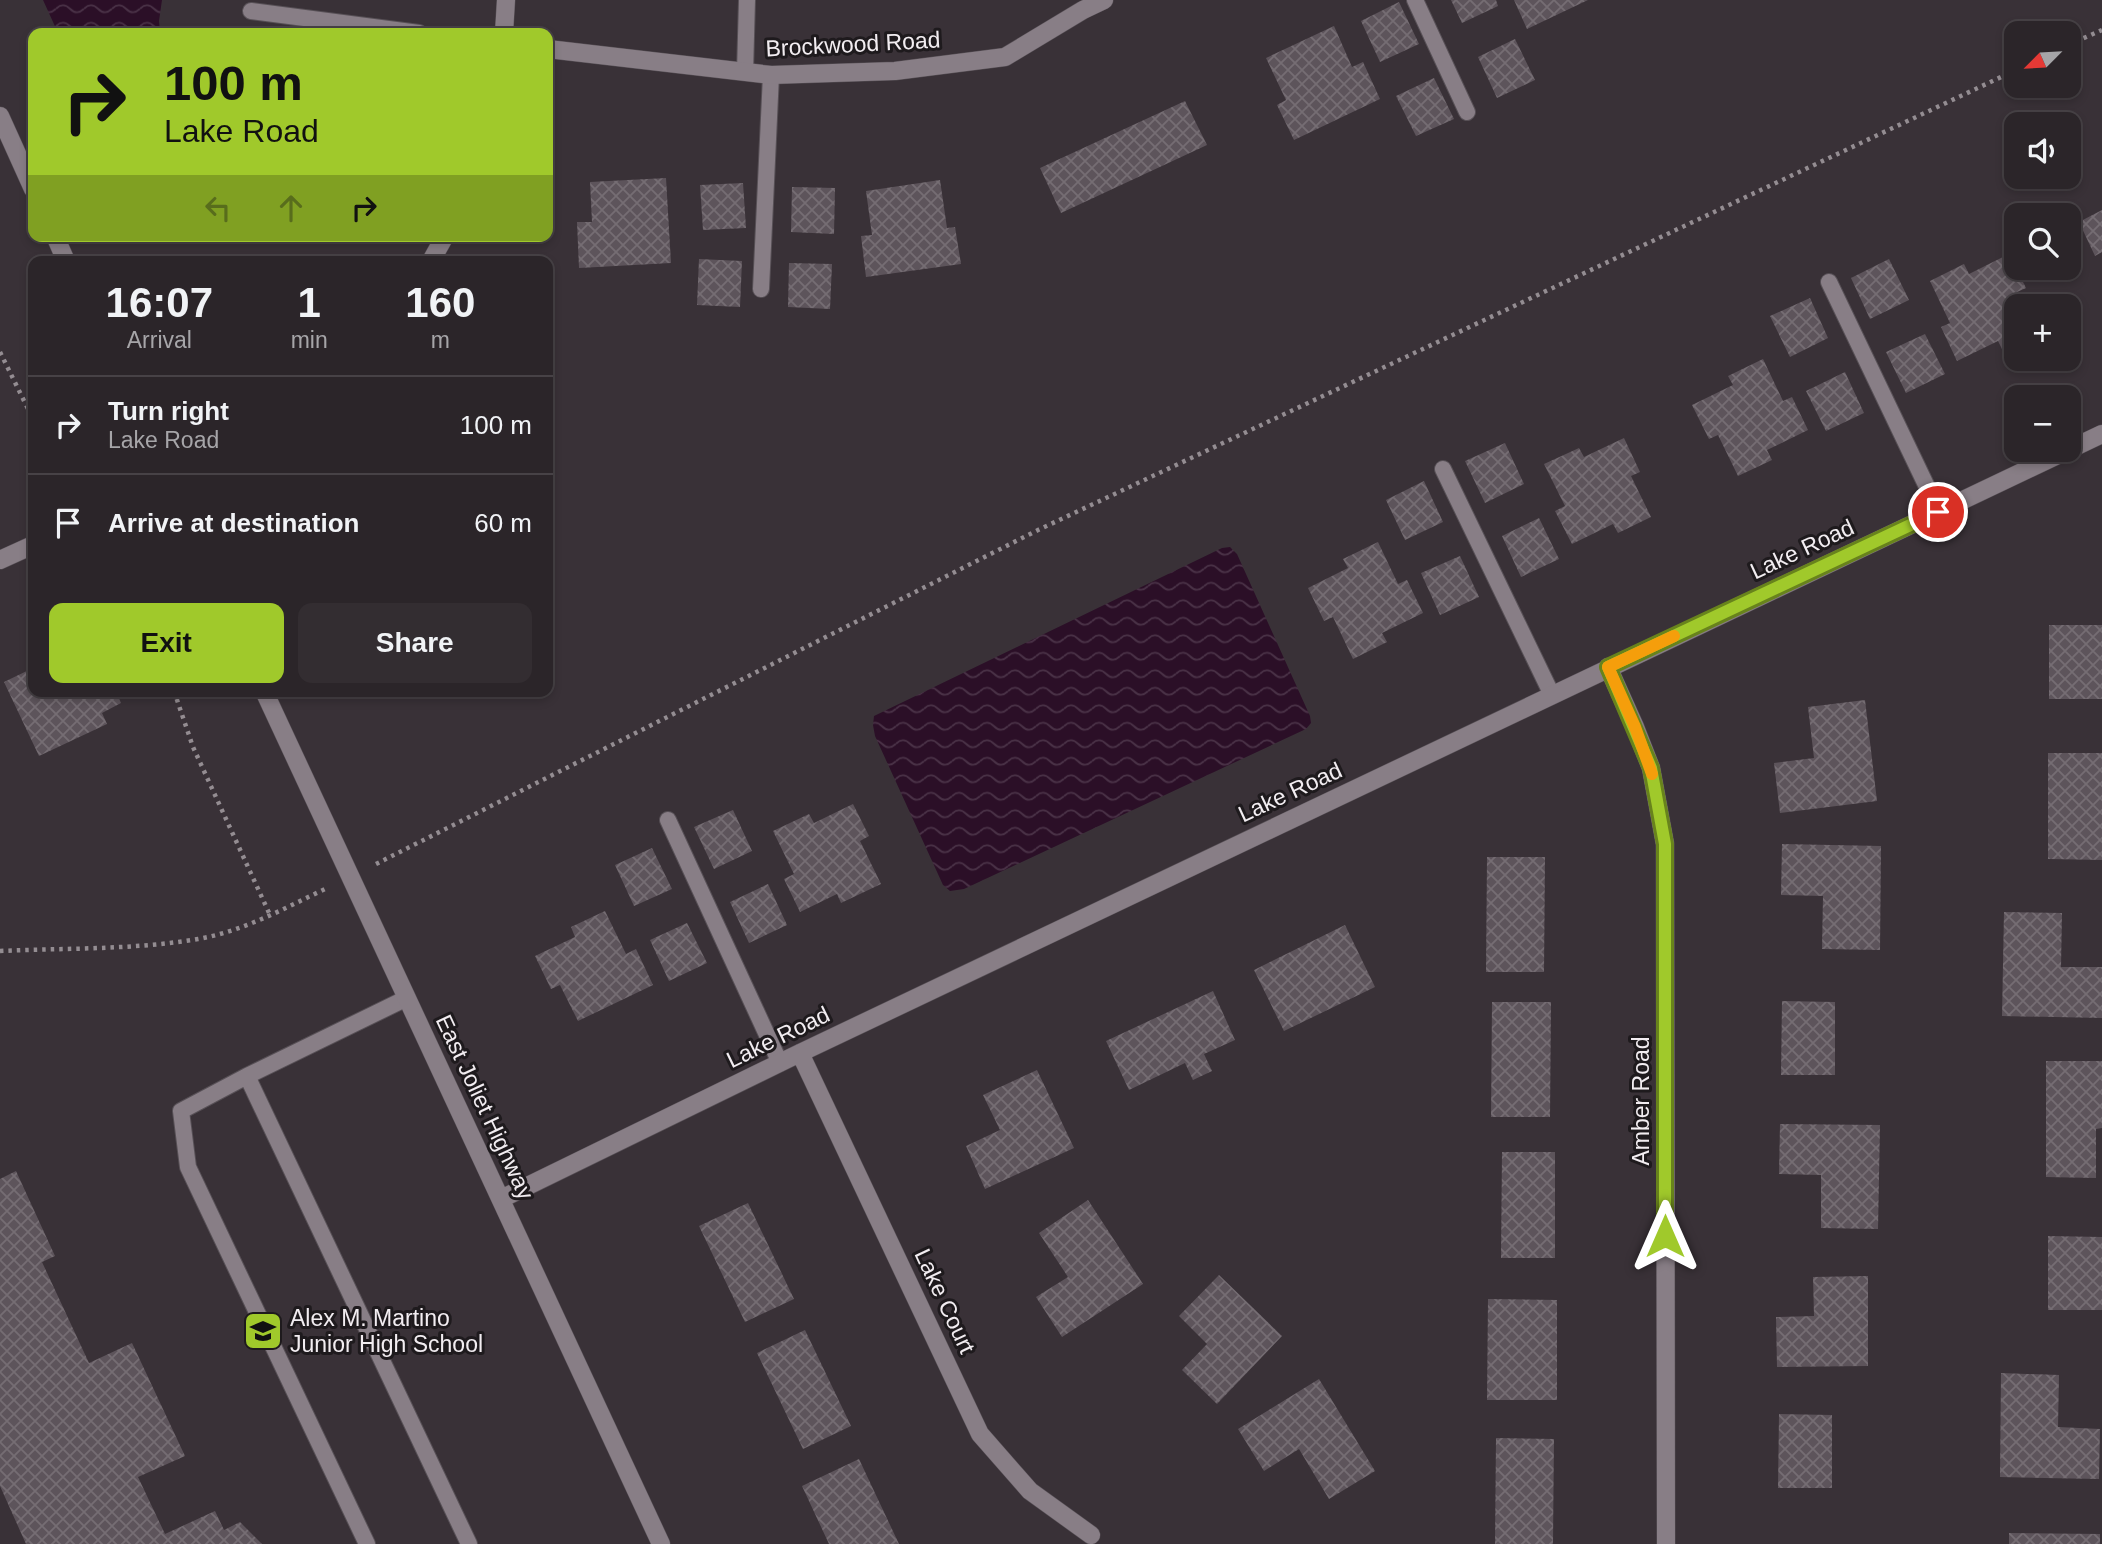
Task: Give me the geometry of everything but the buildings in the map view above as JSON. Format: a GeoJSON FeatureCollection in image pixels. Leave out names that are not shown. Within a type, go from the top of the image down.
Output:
{"type":"FeatureCollection","features":[{"type":"Feature","properties":{"kind":"street"},"geometry":{"type":"LineString","coordinates":[[504,28],[506,0]]}},
{"type":"Feature","properties":{"kind":"street","name":"Brockwood Road"},"geometry":{"type":"LineString","coordinates":[[553,50],[771,75],[895,71],[1005,57],[1104,0]]}},
{"type":"Feature","properties":{"kind":"street"},"geometry":{"type":"LineString","coordinates":[[0,116],[28,178]]}},
{"type":"Feature","properties":{"kind":"street","name":"Lake Road"},"geometry":{"type":"LineString","coordinates":[[501,1199],[800,1053],[2102,434]]}},
{"type":"Feature","properties":{"kind":"street"},"geometry":{"type":"LineString","coordinates":[[0,561],[28,547]]}},
{"type":"Feature","properties":{"kind":"street","name":"Amber Road"},"geometry":{"type":"LineString","coordinates":[[1608,667],[1651,768],[1665,844],[1665,1544]]}},
{"type":"Feature","properties":{"kind":"street","name":"East Joliet Highway"},"geometry":{"type":"LineString","coordinates":[[267,697],[661,1544]]}},
{"type":"Feature","properties":{"kind":"street","name":"Lake Court"},"geometry":{"type":"LineString","coordinates":[[800,1053],[980,1434],[1030,1492],[1091,1535]]}},
{"type":"Feature","properties":{"kind":"lane"},"geometry":{"type":"LineString","coordinates":[[746,72],[747,0]]}},
{"type":"Feature","properties":{"kind":"lane"},"geometry":{"type":"LineString","coordinates":[[1415,0],[1467,112]]}},
{"type":"Feature","properties":{"kind":"lane"},"geometry":{"type":"LineString","coordinates":[[251,11],[381,28]]}},
{"type":"Feature","properties":{"kind":"lane"},"geometry":{"type":"LineString","coordinates":[[761,289],[771,75]]}},
{"type":"Feature","properties":{"kind":"lane"},"geometry":{"type":"LineString","coordinates":[[1829,282],[1938,512]]}},
{"type":"Feature","properties":{"kind":"lane"},"geometry":{"type":"LineString","coordinates":[[1443,468],[1552,695]]}},
{"type":"Feature","properties":{"kind":"lane"},"geometry":{"type":"LineString","coordinates":[[668,820],[780,1063]]}},
{"type":"Feature","properties":{"kind":"lane"},"geometry":{"type":"LineString","coordinates":[[367,1544],[188,1167],[181,1111],[407,998]]}},
{"type":"Feature","properties":{"kind":"lane"},"geometry":{"type":"LineString","coordinates":[[247,1076],[470,1544]]}},
{"type":"Feature","properties":{"kind":"path"},"geometry":{"type":"LineString","coordinates":[[2081,39],[2102,30]]}},
{"type":"Feature","properties":{"kind":"path"},"geometry":{"type":"LineString","coordinates":[[0,951],[140,945],[198,939],[235,929],[270,915],[351,877],[1038,530],[2004,76]]}},
{"type":"Feature","properties":{"kind":"path"},"geometry":{"type":"LineString","coordinates":[[0,352],[28,409]]}},
{"type":"Feature","properties":{"kind":"path"},"geometry":{"type":"LineString","coordinates":[[176,697],[193,747],[270,915]]}},
{"type":"Feature","properties":{"kind":"water"},"geometry":{"type":"Polygon","coordinates":[[[43,0],[162,0],[160,28],[56,28],[43,0]]]}},
{"type":"Feature","properties":{"kind":"water"},"geometry":{"type":"Polygon","coordinates":[[[1230,547],[1237,554],[1311,723],[1306,729],[964,889],[950,891],[943,885],[875,736],[874,716],[1222,548],[1230,547]]]}},
{"type":"Feature","properties":{"kind":"slow traffic"},"geometry":{"type":"LineString","coordinates":[[1652,774],[1635,727],[1608,667],[1674,636]]}},
{"type":"Feature","properties":{"kind":"place","name":"Alex M. Martino Junior High School"},"geometry":{"type":"Point","coordinates":[263,1331]}},
{"type":"Feature","properties":{"kind":"route"},"geometry":{"type":"LineString","coordinates":[[1665,1236],[1665,844],[1661,810],[1651,768],[1608,667],[1938,512]]}}]}
